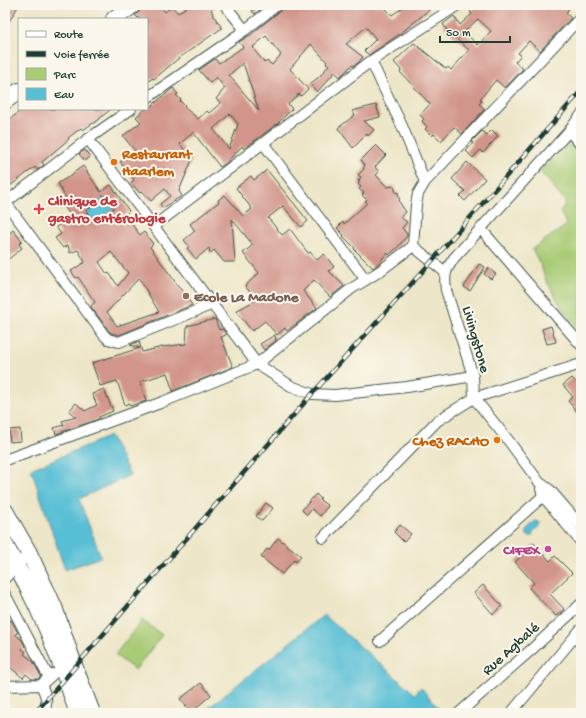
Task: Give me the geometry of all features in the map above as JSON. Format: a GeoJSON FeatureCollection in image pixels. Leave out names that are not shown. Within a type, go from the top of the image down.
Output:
{"type":"FeatureCollection","features":[{"type":"Feature","properties":{"kind":"main road"},"geometry":{"type":"LineString","coordinates":[[115,18],[133,5]]}},
{"type":"Feature","properties":{"kind":"main road"},"geometry":{"type":"LineString","coordinates":[[5,101],[18,92]]}},
{"type":"Feature","properties":{"kind":"main road"},"geometry":{"type":"LineString","coordinates":[[5,511],[29,553],[54,607],[78,713]]}},
{"type":"Feature","properties":{"kind":"main road"},"geometry":{"type":"LineString","coordinates":[[5,545],[92,713]]}},
{"type":"Feature","properties":{"kind":"street"},"geometry":{"type":"LineString","coordinates":[[225,5],[245,30]]}},
{"type":"Feature","properties":{"kind":"street"},"geometry":{"type":"LineString","coordinates":[[148,97],[245,30],[277,5]]}},
{"type":"Feature","properties":{"kind":"street"},"geometry":{"type":"LineString","coordinates":[[154,226],[371,61],[458,5]]}},
{"type":"Feature","properties":{"kind":"street"},"geometry":{"type":"LineString","coordinates":[[5,460],[160,403],[257,364],[351,289],[380,271],[413,246],[418,194],[425,182],[581,17]]}},
{"type":"Feature","properties":{"kind":"street"},"geometry":{"type":"LineString","coordinates":[[371,61],[402,126],[425,182]]}},
{"type":"Feature","properties":{"kind":"street"},"geometry":{"type":"LineString","coordinates":[[130,110],[88,139],[5,203],[104,335],[113,341],[119,342],[213,304]]}},
{"type":"Feature","properties":{"kind":"street"},"geometry":{"type":"LineString","coordinates":[[413,246],[446,272],[454,258],[569,131],[581,115]]}},
{"type":"Feature","properties":{"kind":"street"},"geometry":{"type":"LineString","coordinates":[[569,131],[581,145]]}},
{"type":"Feature","properties":{"kind":"street"},"geometry":{"type":"LineString","coordinates":[[88,139],[257,364],[291,386],[312,394],[335,395],[407,387],[473,376]]}},
{"type":"Feature","properties":{"kind":"street"},"geometry":{"type":"LineString","coordinates":[[263,143],[366,280]]}},
{"type":"Feature","properties":{"kind":"street"},"geometry":{"type":"LineString","coordinates":[[481,229],[581,345]]}},
{"type":"Feature","properties":{"kind":"street","name":"Livingstone"},"geometry":{"type":"LineString","coordinates":[[446,272],[446,290],[473,376],[474,398]]}},
{"type":"Feature","properties":{"kind":"street"},"geometry":{"type":"LineString","coordinates":[[323,538],[437,421],[474,398],[581,364]]}},
{"type":"Feature","properties":{"kind":"street"},"geometry":{"type":"LineString","coordinates":[[474,398],[508,440],[581,542]]}},
{"type":"Feature","properties":{"kind":"street"},"geometry":{"type":"LineString","coordinates":[[546,493],[581,526]]}},
{"type":"Feature","properties":{"kind":"street"},"geometry":{"type":"LineString","coordinates":[[380,641],[546,493]]}},
{"type":"Feature","properties":{"kind":"street"},"geometry":{"type":"LineString","coordinates":[[5,578],[29,553]]}},
{"type":"Feature","properties":{"kind":"street"},"geometry":{"type":"LineString","coordinates":[[5,594],[49,678]]}},
{"type":"Feature","properties":{"kind":"street","name":"Rue Agbalé"},"geometry":{"type":"LineString","coordinates":[[459,713],[581,604]]}},
{"type":"Feature","properties":{"kind":"street"},"geometry":{"type":"LineString","coordinates":[[511,713],[581,629]]}},
{"type":"Feature","properties":{"kind":"street"},"geometry":{"type":"LineString","coordinates":[[5,686],[41,685],[67,664]]}},
{"type":"Feature","properties":{"kind":"street"},"geometry":{"type":"LineString","coordinates":[[41,685],[47,699],[46,708],[43,713]]}},
{"type":"Feature","properties":{"kind":"green space"},"geometry":{"type":"Polygon","coordinates":[[[570,143],[581,157],[580,332],[561,306],[546,280],[541,266],[532,249],[567,225],[560,212],[566,203],[540,171],[570,143]]]}},
{"type":"Feature","properties":{"kind":"green space"},"geometry":{"type":"Polygon","coordinates":[[[142,620],[162,635],[135,670],[115,655],[142,620]]]}},
{"type":"Feature","properties":{"kind":"water"},"geometry":{"type":"Polygon","coordinates":[[[105,197],[114,208],[95,223],[86,211],[105,197]]]}},
{"type":"Feature","properties":{"kind":"water"},"geometry":{"type":"Polygon","coordinates":[[[110,436],[130,475],[79,499],[101,557],[65,570],[31,469],[110,436]]]}},
{"type":"Feature","properties":{"kind":"water"},"geometry":{"type":"Polygon","coordinates":[[[535,521],[539,522],[541,525],[532,536],[528,536],[526,533],[527,529],[535,521]]]}},
{"type":"Feature","properties":{"kind":"water"},"geometry":{"type":"Polygon","coordinates":[[[324,615],[415,694],[421,687],[442,713],[202,713],[324,615]]]}},
{"type":"Feature","properties":{"kind":"building"},"geometry":{"type":"Polygon","coordinates":[[[5,5],[19,5],[5,28],[5,5]]]}},
{"type":"Feature","properties":{"kind":"building"},"geometry":{"type":"Polygon","coordinates":[[[144,5],[159,5],[165,12],[172,6],[178,13],[189,5],[217,5],[211,10],[222,28],[179,58],[154,79],[153,78],[148,81],[148,18],[138,18],[135,15],[144,5]]]}},
{"type":"Feature","properties":{"kind":"building"},"geometry":{"type":"Polygon","coordinates":[[[260,5],[266,5],[255,14],[252,11],[260,5]]]}},
{"type":"Feature","properties":{"kind":"building"},"geometry":{"type":"Polygon","coordinates":[[[283,5],[382,5],[392,15],[407,5],[426,5],[430,9],[401,33],[369,55],[364,51],[376,39],[366,27],[346,44],[363,57],[358,63],[353,66],[352,65],[340,77],[335,72],[317,92],[310,84],[320,76],[329,65],[311,44],[290,69],[308,89],[301,96],[299,94],[288,104],[292,109],[277,124],[244,149],[242,146],[226,163],[220,167],[193,132],[180,144],[192,160],[179,191],[182,196],[163,208],[160,204],[170,196],[165,189],[151,201],[142,191],[140,193],[131,183],[134,180],[120,162],[135,151],[123,136],[141,122],[136,117],[144,110],[148,110],[148,108],[173,88],[178,94],[176,95],[181,100],[180,101],[185,106],[184,107],[198,119],[207,111],[209,113],[221,103],[216,99],[225,88],[216,77],[210,83],[199,70],[215,59],[219,63],[243,47],[239,42],[249,36],[281,10],[283,5]],[[266,36],[253,47],[265,63],[267,61],[272,65],[281,55],[266,36]],[[243,63],[229,75],[259,111],[243,63]],[[230,114],[213,129],[229,149],[238,124],[230,114]]]}},
{"type":"Feature","properties":{"kind":"building"},"geometry":{"type":"Polygon","coordinates":[[[476,5],[481,9],[485,5],[491,9],[495,5],[565,5],[569,8],[566,13],[571,18],[540,51],[529,41],[518,53],[521,55],[515,62],[523,69],[505,88],[496,80],[480,99],[482,101],[479,104],[485,109],[462,134],[454,127],[441,141],[434,134],[432,136],[425,129],[427,127],[422,121],[424,119],[420,115],[430,104],[400,72],[401,70],[394,62],[414,43],[446,69],[448,67],[451,70],[469,50],[446,29],[443,24],[454,16],[460,25],[472,14],[470,12],[476,5]],[[478,19],[464,32],[478,45],[491,31],[478,19]]]}},
{"type":"Feature","properties":{"kind":"building"},"geometry":{"type":"Polygon","coordinates":[[[376,105],[380,117],[364,121],[374,130],[368,136],[367,134],[353,148],[338,128],[355,115],[352,111],[376,105]]]}},
{"type":"Feature","properties":{"kind":"building"},"geometry":{"type":"Polygon","coordinates":[[[22,110],[110,110],[93,124],[83,130],[81,128],[68,138],[69,139],[42,162],[44,165],[37,170],[35,167],[10,186],[5,180],[5,123],[22,110]]]}},
{"type":"Feature","properties":{"kind":"building"},"geometry":{"type":"Polygon","coordinates":[[[492,130],[498,136],[483,153],[480,150],[473,158],[466,151],[473,143],[471,142],[482,131],[487,135],[492,130]]]}},
{"type":"Feature","properties":{"kind":"building"},"geometry":{"type":"Polygon","coordinates":[[[376,145],[386,155],[375,167],[379,172],[376,175],[387,187],[394,186],[396,193],[398,192],[400,203],[406,212],[400,217],[407,222],[402,228],[407,236],[398,247],[389,255],[387,253],[373,268],[354,249],[355,248],[337,228],[343,222],[344,224],[367,203],[365,201],[367,200],[362,195],[364,193],[359,189],[361,187],[358,184],[360,182],[358,181],[361,177],[358,175],[365,166],[361,160],[376,145]]]}},
{"type":"Feature","properties":{"kind":"building"},"geometry":{"type":"Polygon","coordinates":[[[85,150],[90,157],[85,161],[79,154],[85,150]]]}},
{"type":"Feature","properties":{"kind":"building"},"geometry":{"type":"Polygon","coordinates":[[[467,162],[485,179],[465,201],[460,196],[465,191],[452,179],[467,162]]]}},
{"type":"Feature","properties":{"kind":"building"},"geometry":{"type":"Polygon","coordinates":[[[83,166],[101,192],[111,185],[129,211],[125,215],[140,235],[144,232],[153,244],[150,247],[192,305],[119,335],[109,331],[91,307],[95,302],[78,277],[76,278],[71,271],[85,262],[78,250],[70,253],[68,245],[63,248],[55,238],[61,234],[56,227],[71,216],[61,202],[66,199],[58,183],[74,174],[73,173],[83,166]],[[105,197],[86,211],[95,223],[114,208],[105,197]],[[111,252],[99,262],[118,286],[128,273],[111,252]],[[139,278],[107,312],[117,326],[159,312],[139,278]]]}},
{"type":"Feature","properties":{"kind":"building"},"geometry":{"type":"Polygon","coordinates":[[[267,170],[308,221],[301,227],[283,206],[268,218],[282,235],[290,229],[308,253],[310,252],[317,260],[324,254],[334,267],[329,271],[344,286],[330,297],[314,280],[303,291],[317,308],[287,331],[285,328],[277,335],[265,321],[252,331],[236,311],[256,300],[245,286],[259,273],[243,253],[253,245],[232,219],[235,262],[224,262],[214,250],[210,254],[209,248],[196,259],[187,248],[189,246],[184,240],[195,231],[190,224],[219,202],[218,200],[225,195],[243,216],[252,209],[236,188],[251,176],[254,180],[267,170]]]}},
{"type":"Feature","properties":{"kind":"building"},"geometry":{"type":"Polygon","coordinates":[[[5,226],[10,233],[13,230],[22,241],[19,244],[22,248],[5,262],[5,226]]]}},
{"type":"Feature","properties":{"kind":"building"},"geometry":{"type":"Polygon","coordinates":[[[479,264],[485,267],[470,291],[464,287],[479,264]]]}},
{"type":"Feature","properties":{"kind":"building"},"geometry":{"type":"Polygon","coordinates":[[[488,268],[496,274],[491,279],[484,274],[488,268]]]}},
{"type":"Feature","properties":{"kind":"building"},"geometry":{"type":"Polygon","coordinates":[[[215,319],[219,330],[222,329],[226,333],[226,335],[221,337],[233,367],[173,391],[167,373],[140,382],[146,401],[130,406],[129,403],[125,405],[117,381],[100,386],[92,363],[140,348],[130,345],[139,341],[142,352],[162,347],[186,344],[187,326],[215,319]]]}},
{"type":"Feature","properties":{"kind":"building"},"geometry":{"type":"Polygon","coordinates":[[[551,326],[556,342],[547,344],[542,329],[551,326]]]}},
{"type":"Feature","properties":{"kind":"building"},"geometry":{"type":"Polygon","coordinates":[[[275,335],[276,341],[264,350],[260,344],[275,335]]]}},
{"type":"Feature","properties":{"kind":"building"},"geometry":{"type":"Polygon","coordinates":[[[572,378],[581,388],[581,417],[568,401],[573,397],[563,385],[572,378]]]}},
{"type":"Feature","properties":{"kind":"building"},"geometry":{"type":"Polygon","coordinates":[[[104,389],[113,411],[99,417],[99,419],[56,434],[54,428],[64,425],[62,421],[76,417],[69,411],[76,403],[85,411],[97,405],[92,394],[104,389]]]}},
{"type":"Feature","properties":{"kind":"building"},"geometry":{"type":"Polygon","coordinates":[[[20,429],[21,441],[10,442],[9,430],[20,429]]]}},
{"type":"Feature","properties":{"kind":"building"},"geometry":{"type":"Polygon","coordinates":[[[316,494],[321,499],[320,500],[328,506],[320,516],[312,509],[307,515],[302,510],[316,494]]]}},
{"type":"Feature","properties":{"kind":"building"},"geometry":{"type":"Polygon","coordinates":[[[266,503],[273,508],[262,521],[256,516],[266,503]]]}},
{"type":"Feature","properties":{"kind":"building"},"geometry":{"type":"Polygon","coordinates":[[[400,525],[411,534],[404,542],[394,532],[400,525]]]}},
{"type":"Feature","properties":{"kind":"building"},"geometry":{"type":"Polygon","coordinates":[[[278,538],[301,556],[296,562],[294,560],[282,574],[261,557],[267,549],[269,550],[278,538]]]}},
{"type":"Feature","properties":{"kind":"building"},"geometry":{"type":"Polygon","coordinates":[[[534,544],[550,561],[555,556],[572,573],[550,594],[564,609],[556,616],[529,588],[534,583],[515,562],[534,544]]]}},
{"type":"Feature","properties":{"kind":"building"},"geometry":{"type":"Polygon","coordinates":[[[483,585],[502,606],[493,614],[474,593],[483,585]]]}},
{"type":"Feature","properties":{"kind":"building"},"geometry":{"type":"Polygon","coordinates":[[[11,620],[18,633],[15,634],[22,640],[25,646],[22,649],[26,652],[24,654],[33,661],[41,676],[38,679],[32,679],[26,674],[23,678],[5,663],[5,622],[11,620]]]}},
{"type":"Feature","properties":{"kind":"building"},"geometry":{"type":"Polygon","coordinates":[[[201,683],[211,695],[191,712],[180,699],[201,683]]]}},
{"type":"Feature","properties":{"kind":"railway"},"geometry":{"type":"LineString","coordinates":[[35,713],[312,394],[432,261],[581,91]]}},
{"type":"Feature","properties":{"kind":"place","name":"Restaurant Haarlem"},"geometry":{"type":"Point","coordinates":[114,162]}},
{"type":"Feature","properties":{"kind":"place","name":"Clinique de gastro entérologie"},"geometry":{"type":"Point","coordinates":[39,209]}},
{"type":"Feature","properties":{"kind":"place","name":"Ecole La Madone"},"geometry":{"type":"Point","coordinates":[186,296]}},
{"type":"Feature","properties":{"kind":"place","name":"Chez RACHO"},"geometry":{"type":"Point","coordinates":[497,440]}},
{"type":"Feature","properties":{"kind":"place","name":"CIFEX"},"geometry":{"type":"Point","coordinates":[548,549]}}]}
